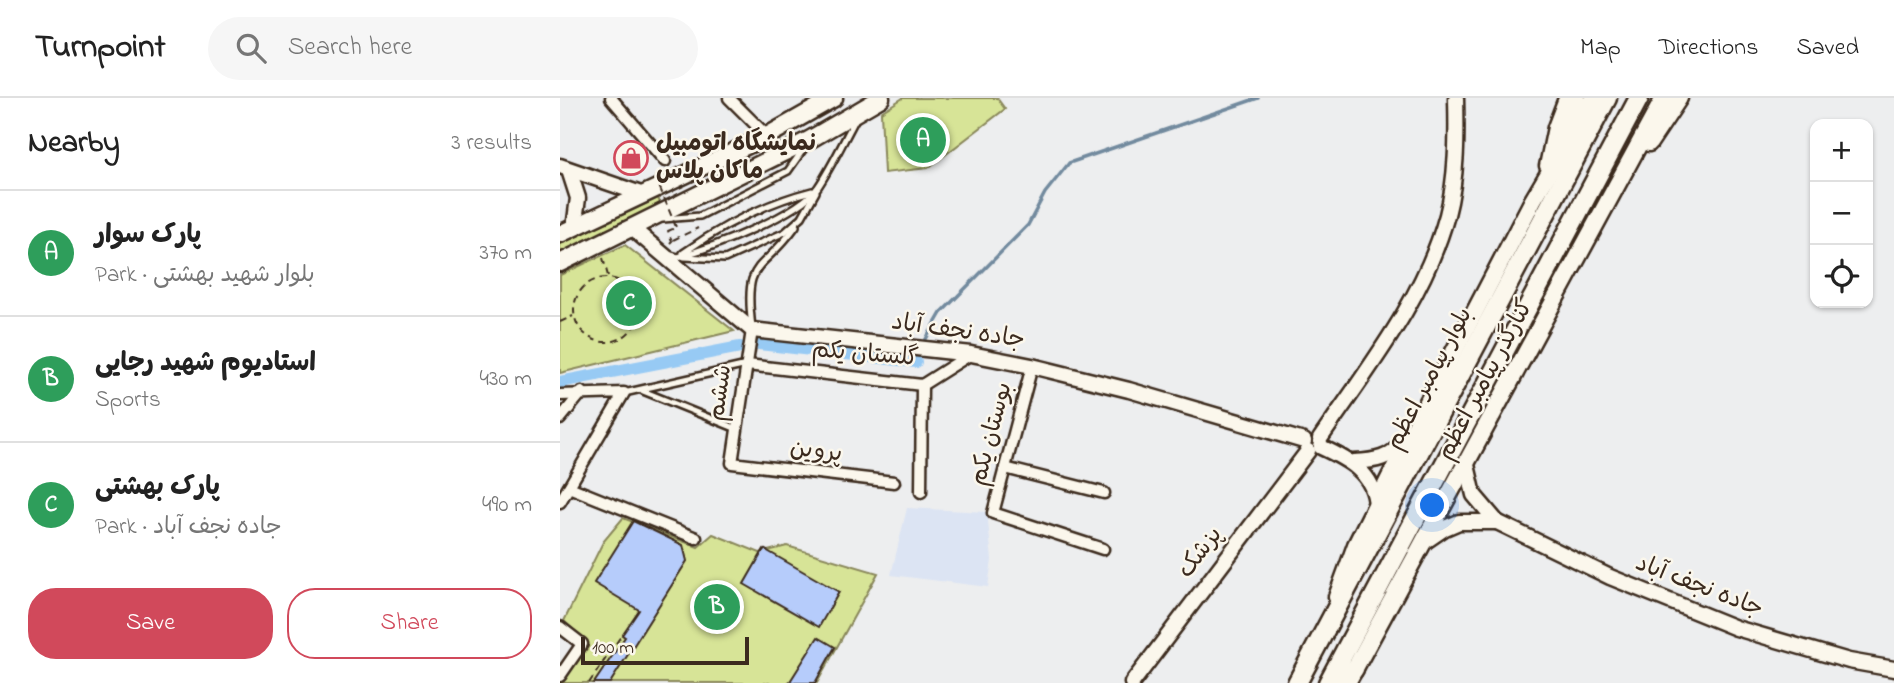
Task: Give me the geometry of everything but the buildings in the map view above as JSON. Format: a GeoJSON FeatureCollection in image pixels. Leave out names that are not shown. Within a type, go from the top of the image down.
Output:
{"type":"FeatureCollection","features":[{"type":"Feature","properties":{"kind":"highway","name":"بلوار پیامبر اعظم"},"geometry":{"type":"LineString","coordinates":[[1297,683],[1607,98]]}},
{"type":"Feature","properties":{"kind":"highway","name":"بلوار پیامبر اعظم"},"geometry":{"type":"LineString","coordinates":[[1328,683],[1639,98]]}},
{"type":"Feature","properties":{"kind":"main road"},"geometry":{"type":"LineString","coordinates":[[567,231],[767,136],[834,98]]}},
{"type":"Feature","properties":{"kind":"main road"},"geometry":{"type":"LineString","coordinates":[[560,263],[809,140],[881,98]]}},
{"type":"Feature","properties":{"kind":"main road"},"geometry":{"type":"LineString","coordinates":[[1533,200],[1545,166],[1576,98]]}},
{"type":"Feature","properties":{"kind":"main road","name":"کنارگذر پیامبر اعظم"},"geometry":{"type":"LineString","coordinates":[[1330,617],[1347,568],[1419,419],[1533,200],[1593,98]]}},
{"type":"Feature","properties":{"kind":"main road","name":"کنارگذر پیامبر اعظم"},"geometry":{"type":"LineString","coordinates":[[1348,678],[1467,465],[1664,98]]}},
{"type":"Feature","properties":{"kind":"main road"},"geometry":{"type":"LineString","coordinates":[[1614,190],[1679,98]]}},
{"type":"Feature","properties":{"kind":"street"},"geometry":{"type":"LineString","coordinates":[[611,98],[665,161]]}},
{"type":"Feature","properties":{"kind":"street"},"geometry":{"type":"LineString","coordinates":[[729,98],[767,136]]}},
{"type":"Feature","properties":{"kind":"street","name":"پزشک"},"geometry":{"type":"LineString","coordinates":[[1132,683],[1314,444],[1409,307],[1447,216],[1454,177],[1456,98]]}},
{"type":"Feature","properties":{"kind":"street"},"geometry":{"type":"LineString","coordinates":[[1545,166],[1553,127],[1564,98]]}},
{"type":"Feature","properties":{"kind":"street"},"geometry":{"type":"LineString","coordinates":[[565,168],[644,195]]}},
{"type":"Feature","properties":{"kind":"street"},"geometry":{"type":"LineString","coordinates":[[565,168],[578,198],[567,231]]}},
{"type":"Feature","properties":{"kind":"street"},"geometry":{"type":"LineString","coordinates":[[633,229],[752,330]]}},
{"type":"Feature","properties":{"kind":"street","name":"جاده نجف آباد"},"geometry":{"type":"LineString","coordinates":[[752,330],[971,354],[1032,366],[1155,397],[1314,444],[1354,462]]}},
{"type":"Feature","properties":{"kind":"street","name":"ششم"},"geometry":{"type":"LineString","coordinates":[[732,463],[752,330]]}},
{"type":"Feature","properties":{"kind":"street","name":"گلستان یکم"},"geometry":{"type":"LineString","coordinates":[[747,365],[922,385],[971,354]]}},
{"type":"Feature","properties":{"kind":"street","name":"بوستان یکم"},"geometry":{"type":"LineString","coordinates":[[1032,366],[993,513],[1103,549]]}},
{"type":"Feature","properties":{"kind":"street"},"geometry":{"type":"LineString","coordinates":[[921,492],[922,385]]}},
{"type":"Feature","properties":{"kind":"street"},"geometry":{"type":"LineString","coordinates":[[560,419],[582,392]]}},
{"type":"Feature","properties":{"kind":"street"},"geometry":{"type":"LineString","coordinates":[[560,395],[582,392],[624,393],[560,502]]}},
{"type":"Feature","properties":{"kind":"street"},"geometry":{"type":"LineString","coordinates":[[1354,462],[1371,461],[1394,453],[1419,419]]}},
{"type":"Feature","properties":{"kind":"street"},"geometry":{"type":"LineString","coordinates":[[1354,462],[1369,482],[1376,506]]}},
{"type":"Feature","properties":{"kind":"street","name":"پروین"},"geometry":{"type":"LineString","coordinates":[[732,463],[894,482]]}},
{"type":"Feature","properties":{"kind":"street"},"geometry":{"type":"LineString","coordinates":[[1467,465],[1474,495],[1497,522]]}},
{"type":"Feature","properties":{"kind":"street"},"geometry":{"type":"LineString","coordinates":[[1005,468],[1104,493]]}},
{"type":"Feature","properties":{"kind":"street"},"geometry":{"type":"LineString","coordinates":[[569,487],[696,538]]}},
{"type":"Feature","properties":{"kind":"street"},"geometry":{"type":"LineString","coordinates":[[1423,543],[1444,528],[1459,522],[1497,522]]}},
{"type":"Feature","properties":{"kind":"street","name":"جاده نجف آباد"},"geometry":{"type":"LineString","coordinates":[[1497,522],[1610,577],[1736,628],[1849,661],[1894,669]]}},
{"type":"Feature","properties":{"kind":"street"},"geometry":{"type":"LineString","coordinates":[[560,627],[582,644],[560,676]]}},
{"type":"Feature","properties":{"kind":"lane"},"geometry":{"type":"LineString","coordinates":[[752,330],[750,279],[758,264],[775,251],[802,217],[861,110]]}},
{"type":"Feature","properties":{"kind":"lane"},"geometry":{"type":"LineString","coordinates":[[678,257],[711,233],[775,201],[817,190]]}},
{"type":"Feature","properties":{"kind":"lane"},"geometry":{"type":"LineString","coordinates":[[678,257],[718,246],[781,215],[817,190]]}},
{"type":"Feature","properties":{"kind":"lane"},"geometry":{"type":"LineString","coordinates":[[661,253],[678,257],[725,259],[785,232],[802,217]]}},
{"type":"Feature","properties":{"kind":"lane"},"geometry":{"type":"LineString","coordinates":[[624,393],[643,391],[747,365]]}},
{"type":"Feature","properties":{"kind":"lane"},"geometry":{"type":"LineString","coordinates":[[643,391],[737,429]]}},
{"type":"Feature","properties":{"kind":"path"},"geometry":{"type":"LineString","coordinates":[[654,176],[676,227],[668,231]]}},
{"type":"Feature","properties":{"kind":"path"},"geometry":{"type":"LineString","coordinates":[[673,241],[698,228]]}},
{"type":"Feature","properties":{"kind":"path"},"geometry":{"type":"LineString","coordinates":[[597,246],[608,277]]}},
{"type":"Feature","properties":{"kind":"path"},"geometry":{"type":"LineString","coordinates":[[608,277],[618,280],[634,293],[638,312],[630,331],[613,341],[603,342],[584,333],[574,316],[576,297],[582,288],[589,282],[608,277]]}},
{"type":"Feature","properties":{"kind":"path"},"geometry":{"type":"LineString","coordinates":[[560,322],[574,316]]}},
{"type":"Feature","properties":{"kind":"path"},"geometry":{"type":"LineString","coordinates":[[589,683],[621,636]]}},
{"type":"Feature","properties":{"kind":"shaded area"},"geometry":{"type":"Polygon","coordinates":[[[907,508],[987,512],[992,560],[988,587],[891,575],[907,508]]]}},
{"type":"Feature","properties":{"kind":"green space"},"geometry":{"type":"Polygon","coordinates":[[[903,98],[997,98],[1005,109],[928,168],[884,173],[881,112],[903,98]]]}},
{"type":"Feature","properties":{"kind":"green space"},"geometry":{"type":"Polygon","coordinates":[[[658,198],[662,207],[560,254],[560,244],[658,198]]]}},
{"type":"Feature","properties":{"kind":"green space"},"geometry":{"type":"Polygon","coordinates":[[[625,245],[734,331],[560,373],[560,275],[625,245]]]}},
{"type":"Feature","properties":{"kind":"green space"},"geometry":{"type":"Polygon","coordinates":[[[623,518],[698,547],[713,534],[760,553],[787,546],[878,573],[817,683],[560,683],[587,642],[564,621],[603,542],[623,518]]]}},
{"type":"Feature","properties":{"kind":"waterway"},"geometry":{"type":"LineString","coordinates":[[926,339],[941,313],[1028,225],[1045,193],[1069,163],[1258,98]]}},
{"type":"Feature","properties":{"kind":"waterway"},"geometry":{"type":"LineString","coordinates":[[759,344],[916,362]]}},
{"type":"Feature","properties":{"kind":"waterway"},"geometry":{"type":"LineString","coordinates":[[560,382],[740,347]]}},
{"type":"Feature","properties":{"kind":"waterway"},"geometry":{"type":"LineString","coordinates":[[916,362],[918,358]]}},
{"type":"Feature","properties":{"kind":"place","name":"پارک سوار"},"geometry":{"type":"Point","coordinates":[923,140]}},
{"type":"Feature","properties":{"kind":"place","name":"نمایشگاه اتومبیل ماکان پلاس"},"geometry":{"type":"Point","coordinates":[631,158]}},
{"type":"Feature","properties":{"kind":"place","name":"پارک بهشتی"},"geometry":{"type":"Point","coordinates":[629,303]}},
{"type":"Feature","properties":{"kind":"place","name":"استادیوم شهید رجایی"},"geometry":{"type":"Point","coordinates":[717,607]}}]}
